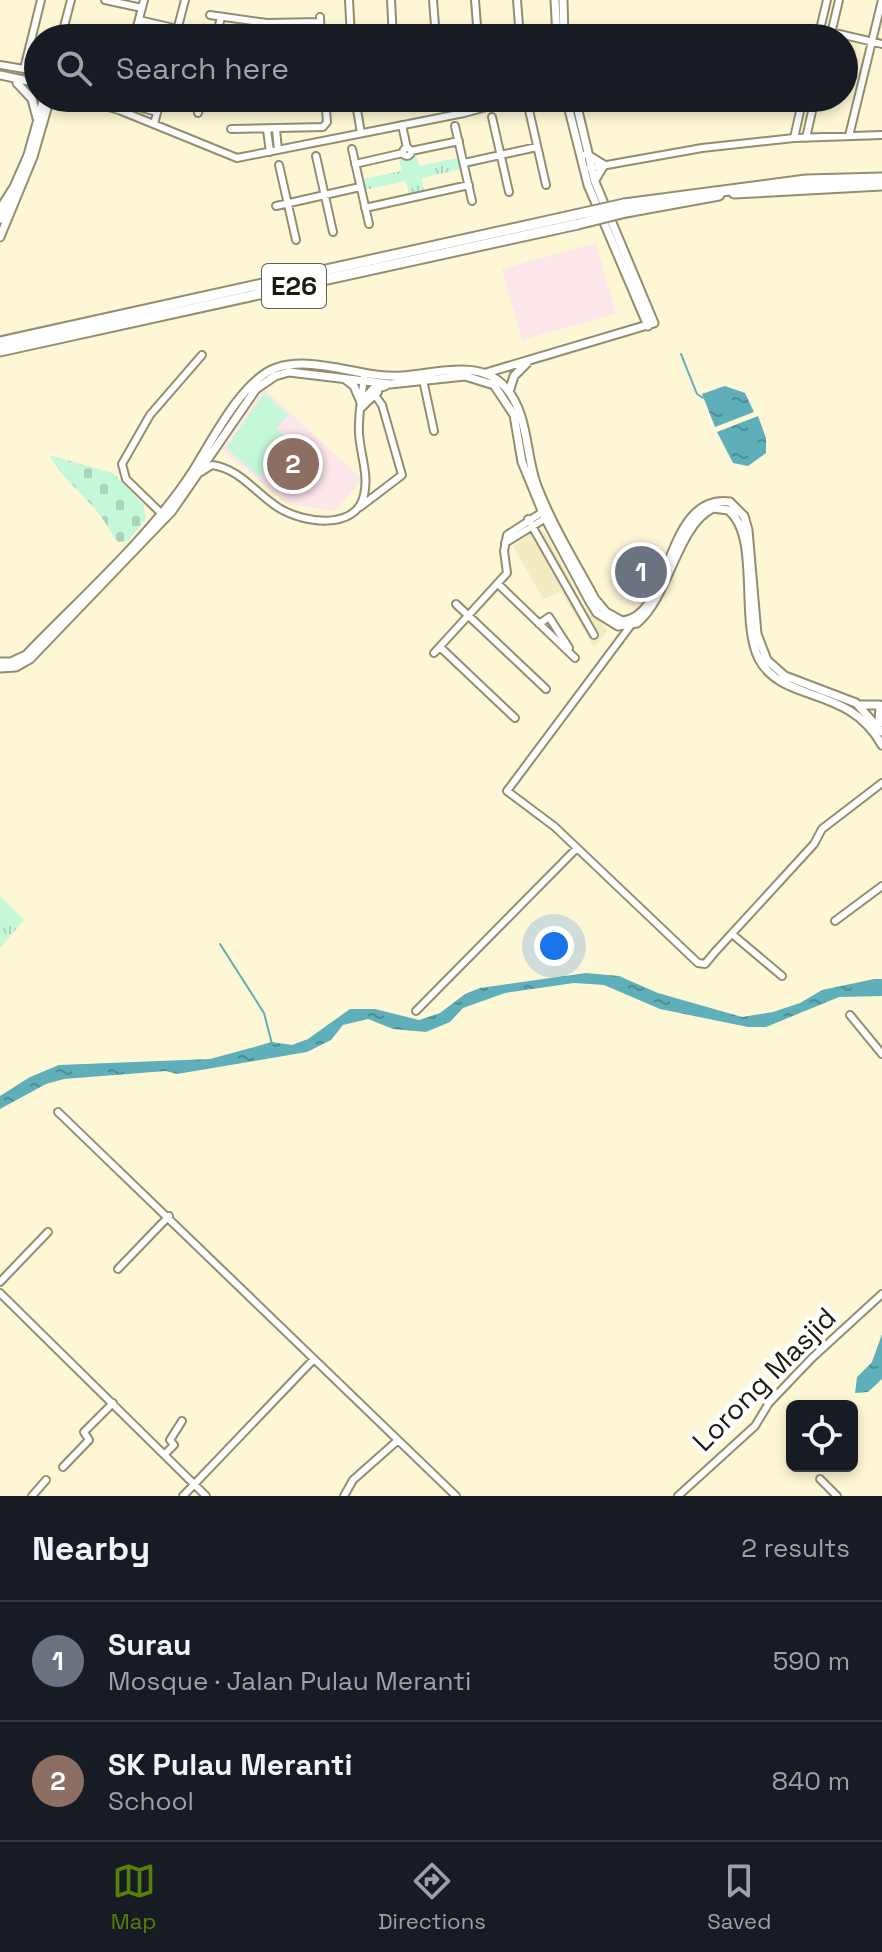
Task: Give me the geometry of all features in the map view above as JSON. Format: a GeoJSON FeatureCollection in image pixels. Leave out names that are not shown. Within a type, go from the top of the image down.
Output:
{"type":"FeatureCollection","features":[{"type":"Feature","properties":{"kind":"highway","name":"E26"},"geometry":{"type":"LineString","coordinates":[[0,342],[7,347],[625,208],[806,180],[882,178]]}},
{"type":"Feature","properties":{"kind":"highway","name":"E26"},"geometry":{"type":"LineString","coordinates":[[625,208],[719,195],[882,185]]}},
{"type":"Feature","properties":{"kind":"main road"},"geometry":{"type":"LineString","coordinates":[[555,0],[556,24]]}},
{"type":"Feature","properties":{"kind":"main road"},"geometry":{"type":"LineString","coordinates":[[563,0],[564,24]]}},
{"type":"Feature","properties":{"kind":"main road"},"geometry":{"type":"LineString","coordinates":[[0,78],[24,84]]}},
{"type":"Feature","properties":{"kind":"main road"},"geometry":{"type":"LineString","coordinates":[[0,78],[24,83]]}},
{"type":"Feature","properties":{"kind":"main road"},"geometry":{"type":"LineString","coordinates":[[17,83],[24,91]]}},
{"type":"Feature","properties":{"kind":"main road"},"geometry":{"type":"LineString","coordinates":[[35,112],[37,128]]}},
{"type":"Feature","properties":{"kind":"main road"},"geometry":{"type":"LineString","coordinates":[[0,219],[41,112]]}},
{"type":"Feature","properties":{"kind":"main road"},"geometry":{"type":"LineString","coordinates":[[0,237],[33,157],[46,112]]}},
{"type":"Feature","properties":{"kind":"main road"},"geometry":{"type":"LineString","coordinates":[[571,112],[586,169],[637,301],[651,324]]}},
{"type":"Feature","properties":{"kind":"main road"},"geometry":{"type":"LineString","coordinates":[[572,112],[586,154],[586,169],[595,182],[651,324]]}},
{"type":"Feature","properties":{"kind":"main road"},"geometry":{"type":"LineString","coordinates":[[586,154],[604,165],[595,182]]}},
{"type":"Feature","properties":{"kind":"main road"},"geometry":{"type":"LineString","coordinates":[[626,334],[638,322],[637,301]]}},
{"type":"Feature","properties":{"kind":"main road"},"geometry":{"type":"LineString","coordinates":[[0,668],[16,667],[30,659],[172,511],[264,381],[289,372],[342,377],[398,377],[453,370],[484,373],[626,334],[651,324]]}},
{"type":"Feature","properties":{"kind":"main road"},"geometry":{"type":"LineString","coordinates":[[509,393],[514,376],[529,362]]}},
{"type":"Feature","properties":{"kind":"main road"},"geometry":{"type":"LineString","coordinates":[[0,662],[11,662],[26,655],[162,514],[260,376],[280,367],[302,365],[389,384]]}},
{"type":"Feature","properties":{"kind":"main road"},"geometry":{"type":"LineString","coordinates":[[484,373],[498,380],[519,412],[539,517],[550,529],[597,613],[611,624],[631,625],[652,608],[695,522],[713,508],[728,510],[739,521],[744,538],[752,637],[761,663],[783,682],[867,717],[882,745]]}},
{"type":"Feature","properties":{"kind":"main road"},"geometry":{"type":"LineString","coordinates":[[342,377],[354,386],[361,405]]}},
{"type":"Feature","properties":{"kind":"main road"},"geometry":{"type":"LineString","coordinates":[[361,405],[373,389],[423,380],[476,377],[502,393],[514,415],[522,462],[539,517],[595,599],[612,617],[628,620],[654,591],[695,512],[711,501],[730,502],[744,516],[748,530],[757,634],[767,660],[785,676],[868,707],[881,704],[878,720],[882,731]]}},
{"type":"Feature","properties":{"kind":"main road"},"geometry":{"type":"LineString","coordinates":[[856,703],[882,731]]}},
{"type":"Feature","properties":{"kind":"street"},"geometry":{"type":"LineString","coordinates":[[35,24],[41,0]]}},
{"type":"Feature","properties":{"kind":"street"},"geometry":{"type":"LineString","coordinates":[[65,24],[71,0]]}},
{"type":"Feature","properties":{"kind":"street"},"geometry":{"type":"LineString","coordinates":[[105,0],[143,4],[138,24]]}},
{"type":"Feature","properties":{"kind":"street"},"geometry":{"type":"LineString","coordinates":[[179,24],[185,0]]}},
{"type":"Feature","properties":{"kind":"street"},"geometry":{"type":"LineString","coordinates":[[349,0],[350,24]]}},
{"type":"Feature","properties":{"kind":"street"},"geometry":{"type":"LineString","coordinates":[[391,0],[392,24]]}},
{"type":"Feature","properties":{"kind":"street"},"geometry":{"type":"LineString","coordinates":[[433,0],[435,24]]}},
{"type":"Feature","properties":{"kind":"street"},"geometry":{"type":"LineString","coordinates":[[475,0],[477,24]]}},
{"type":"Feature","properties":{"kind":"street"},"geometry":{"type":"LineString","coordinates":[[517,0],[519,24]]}},
{"type":"Feature","properties":{"kind":"street"},"geometry":{"type":"LineString","coordinates":[[821,24],[827,0]]}},
{"type":"Feature","properties":{"kind":"street"},"geometry":{"type":"LineString","coordinates":[[833,24],[839,0]]}},
{"type":"Feature","properties":{"kind":"street"},"geometry":{"type":"LineString","coordinates":[[858,100],[882,0]]}},
{"type":"Feature","properties":{"kind":"street"},"geometry":{"type":"LineString","coordinates":[[210,15],[267,23],[320,19],[320,24]]}},
{"type":"Feature","properties":{"kind":"street"},"geometry":{"type":"LineString","coordinates":[[219,24],[221,17]]}},
{"type":"Feature","properties":{"kind":"street"},"geometry":{"type":"LineString","coordinates":[[139,20],[156,24]]}},
{"type":"Feature","properties":{"kind":"street"},"geometry":{"type":"LineString","coordinates":[[858,40],[882,44]]}},
{"type":"Feature","properties":{"kind":"street"},"geometry":{"type":"LineString","coordinates":[[0,65],[24,69]]}},
{"type":"Feature","properties":{"kind":"street"},"geometry":{"type":"LineString","coordinates":[[119,112],[229,157],[270,152],[458,112]]}},
{"type":"Feature","properties":{"kind":"street"},"geometry":{"type":"LineString","coordinates":[[154,124],[157,112]]}},
{"type":"Feature","properties":{"kind":"street"},"geometry":{"type":"LineString","coordinates":[[231,129],[316,128],[327,122],[326,112]]}},
{"type":"Feature","properties":{"kind":"street"},"geometry":{"type":"LineString","coordinates":[[358,112],[361,133]]}},
{"type":"Feature","properties":{"kind":"street"},"geometry":{"type":"LineString","coordinates":[[529,112],[546,185]]}},
{"type":"Feature","properties":{"kind":"street"},"geometry":{"type":"LineString","coordinates":[[794,138],[800,112]]}},
{"type":"Feature","properties":{"kind":"street"},"geometry":{"type":"LineString","coordinates":[[806,138],[812,112]]}},
{"type":"Feature","properties":{"kind":"street"},"geometry":{"type":"LineString","coordinates":[[849,136],[855,112]]}},
{"type":"Feature","properties":{"kind":"street"},"geometry":{"type":"LineString","coordinates":[[492,117],[509,192]]}},
{"type":"Feature","properties":{"kind":"street"},"geometry":{"type":"LineString","coordinates":[[402,125],[407,151]]}},
{"type":"Feature","properties":{"kind":"street"},"geometry":{"type":"LineString","coordinates":[[455,126],[472,201]]}},
{"type":"Feature","properties":{"kind":"street"},"geometry":{"type":"LineString","coordinates":[[276,129],[278,150]]}},
{"type":"Feature","properties":{"kind":"street"},"geometry":{"type":"LineString","coordinates":[[267,130],[270,152]]}},
{"type":"Feature","properties":{"kind":"street"},"geometry":{"type":"LineString","coordinates":[[586,169],[702,148],[794,138],[882,135]]}},
{"type":"Feature","properties":{"kind":"street"},"geometry":{"type":"LineString","coordinates":[[355,164],[459,141]]}},
{"type":"Feature","properties":{"kind":"street"},"geometry":{"type":"LineString","coordinates":[[464,163],[537,147]]}},
{"type":"Feature","properties":{"kind":"street"},"geometry":{"type":"LineString","coordinates":[[352,149],[369,224]]}},
{"type":"Feature","properties":{"kind":"street"},"geometry":{"type":"LineString","coordinates":[[316,156],[333,232]]}},
{"type":"Feature","properties":{"kind":"street"},"geometry":{"type":"LineString","coordinates":[[279,165],[296,240]]}},
{"type":"Feature","properties":{"kind":"street"},"geometry":{"type":"LineString","coordinates":[[365,208],[469,185]]}},
{"type":"Feature","properties":{"kind":"street"},"geometry":{"type":"LineString","coordinates":[[276,206],[360,187]]}},
{"type":"Feature","properties":{"kind":"street"},"geometry":{"type":"LineString","coordinates":[[0,208],[12,189]]}},
{"type":"Feature","properties":{"kind":"street"},"geometry":{"type":"LineString","coordinates":[[162,514],[126,479],[122,464],[150,415],[202,355]]}},
{"type":"Feature","properties":{"kind":"street"},"geometry":{"type":"LineString","coordinates":[[360,507],[366,483],[359,432],[364,377]]}},
{"type":"Feature","properties":{"kind":"street"},"geometry":{"type":"LineString","coordinates":[[423,380],[434,431]]}},
{"type":"Feature","properties":{"kind":"street"},"geometry":{"type":"LineString","coordinates":[[361,405],[389,384]]}},
{"type":"Feature","properties":{"kind":"street"},"geometry":{"type":"LineString","coordinates":[[198,476],[209,465],[220,466],[237,474],[281,509],[311,519],[343,519],[402,475],[382,405],[375,395]]}},
{"type":"Feature","properties":{"kind":"street"},"geometry":{"type":"LineString","coordinates":[[515,718],[437,650],[507,573],[505,543],[539,517],[594,635]]}},
{"type":"Feature","properties":{"kind":"street"},"geometry":{"type":"LineString","coordinates":[[498,584],[539,624],[575,658],[549,617],[539,624]]}},
{"type":"Feature","properties":{"kind":"street"},"geometry":{"type":"LineString","coordinates":[[456,604],[546,689]]}},
{"type":"Feature","properties":{"kind":"street"},"geometry":{"type":"LineString","coordinates":[[631,625],[507,791],[577,848],[698,963],[705,964],[814,844],[819,832],[882,783]]}},
{"type":"Feature","properties":{"kind":"street"},"geometry":{"type":"LineString","coordinates":[[867,717],[881,704]]}},
{"type":"Feature","properties":{"kind":"street"},"geometry":{"type":"LineString","coordinates":[[416,1011],[577,848]]}},
{"type":"Feature","properties":{"kind":"street"},"geometry":{"type":"LineString","coordinates":[[835,921],[882,886]]}},
{"type":"Feature","properties":{"kind":"street"},"geometry":{"type":"LineString","coordinates":[[732,934],[782,976]]}},
{"type":"Feature","properties":{"kind":"street"},"geometry":{"type":"LineString","coordinates":[[850,1015],[882,1054]]}},
{"type":"Feature","properties":{"kind":"street"},"geometry":{"type":"LineString","coordinates":[[58,1112],[456,1496]]}},
{"type":"Feature","properties":{"kind":"street"},"geometry":{"type":"LineString","coordinates":[[118,1269],[169,1216]]}},
{"type":"Feature","properties":{"kind":"street"},"geometry":{"type":"LineString","coordinates":[[0,1282],[48,1232]]}},
{"type":"Feature","properties":{"kind":"street"},"geometry":{"type":"LineString","coordinates":[[0,1293],[206,1496]]}},
{"type":"Feature","properties":{"kind":"street","name":"Lorong Masjid"},"geometry":{"type":"LineString","coordinates":[[678,1496],[755,1426],[769,1403],[812,1358],[882,1294]]}},
{"type":"Feature","properties":{"kind":"street"},"geometry":{"type":"LineString","coordinates":[[183,1496],[313,1360]]}},
{"type":"Feature","properties":{"kind":"street"},"geometry":{"type":"LineString","coordinates":[[63,1467],[89,1440],[84,1432],[113,1403]]}},
{"type":"Feature","properties":{"kind":"street"},"geometry":{"type":"LineString","coordinates":[[165,1454],[174,1445],[170,1440],[182,1421]]}},
{"type":"Feature","properties":{"kind":"street"},"geometry":{"type":"LineString","coordinates":[[344,1496],[353,1480],[397,1441]]}},
{"type":"Feature","properties":{"kind":"street"},"geometry":{"type":"LineString","coordinates":[[820,1479],[837,1496]]}},
{"type":"Feature","properties":{"kind":"street"},"geometry":{"type":"LineString","coordinates":[[32,1496],[46,1480]]}},
{"type":"Feature","properties":{"kind":"shaded area"},"geometry":{"type":"Polygon","coordinates":[[[596,243],[616,314],[522,340],[502,269],[596,243]]]}},
{"type":"Feature","properties":{"kind":"shaded area"},"geometry":{"type":"Polygon","coordinates":[[[264,389],[362,479],[335,511],[287,504],[222,450],[264,389]]]}},
{"type":"Feature","properties":{"kind":"shaded area"},"geometry":{"type":"Polygon","coordinates":[[[539,528],[546,534],[583,605],[608,630],[594,647],[561,592],[543,599],[513,546],[539,528]]]}},
{"type":"Feature","properties":{"kind":"green space"},"geometry":{"type":"Polygon","coordinates":[[[416,153],[419,166],[458,158],[461,169],[422,178],[424,191],[409,195],[406,181],[364,190],[363,179],[402,171],[399,158],[411,158],[416,153]]]}},
{"type":"Feature","properties":{"kind":"green space"},"geometry":{"type":"Polygon","coordinates":[[[264,393],[288,415],[276,428],[291,442],[259,477],[226,448],[264,393]]]}},
{"type":"Feature","properties":{"kind":"green space"},"geometry":{"type":"Polygon","coordinates":[[[49,455],[113,473],[144,505],[146,519],[128,541],[118,542],[100,515],[60,472],[49,455]]]}},
{"type":"Feature","properties":{"kind":"green space"},"geometry":{"type":"Polygon","coordinates":[[[0,896],[24,920],[0,948],[0,896]]]}},
{"type":"Feature","properties":{"kind":"water"},"geometry":{"type":"Polygon","coordinates":[[[725,386],[745,393],[754,412],[715,427],[702,394],[725,386]]]}},
{"type":"Feature","properties":{"kind":"water"},"geometry":{"type":"Polygon","coordinates":[[[758,416],[766,438],[766,453],[748,466],[733,463],[717,432],[758,416]]]}},
{"type":"Feature","properties":{"kind":"water"},"geometry":{"type":"Polygon","coordinates":[[[586,973],[619,976],[658,993],[742,1017],[773,1012],[800,1003],[822,990],[874,979],[882,979],[882,996],[839,997],[766,1027],[748,1027],[660,1009],[604,985],[574,983],[505,993],[463,1008],[450,1022],[426,1032],[393,1029],[368,1019],[343,1025],[331,1040],[307,1052],[177,1074],[166,1071],[64,1079],[46,1084],[0,1109],[0,1096],[30,1077],[59,1065],[210,1059],[272,1042],[292,1045],[308,1039],[350,1009],[375,1009],[419,1020],[440,1013],[465,994],[480,988],[586,973]]]}},
{"type":"Feature","properties":{"kind":"water"},"geometry":{"type":"Polygon","coordinates":[[[882,1334],[882,1379],[868,1392],[855,1393],[857,1377],[872,1362],[882,1334]]]}},
{"type":"Feature","properties":{"kind":"waterway"},"geometry":{"type":"LineString","coordinates":[[681,354],[697,394],[703,398]]}},
{"type":"Feature","properties":{"kind":"waterway"},"geometry":{"type":"LineString","coordinates":[[220,944],[264,1013],[272,1044]]}},
{"type":"Feature","properties":{"kind":"place","name":"SK Pulau Meranti"},"geometry":{"type":"Point","coordinates":[293,464]}},
{"type":"Feature","properties":{"kind":"place","name":"Surau"},"geometry":{"type":"Point","coordinates":[641,572]}}]}
